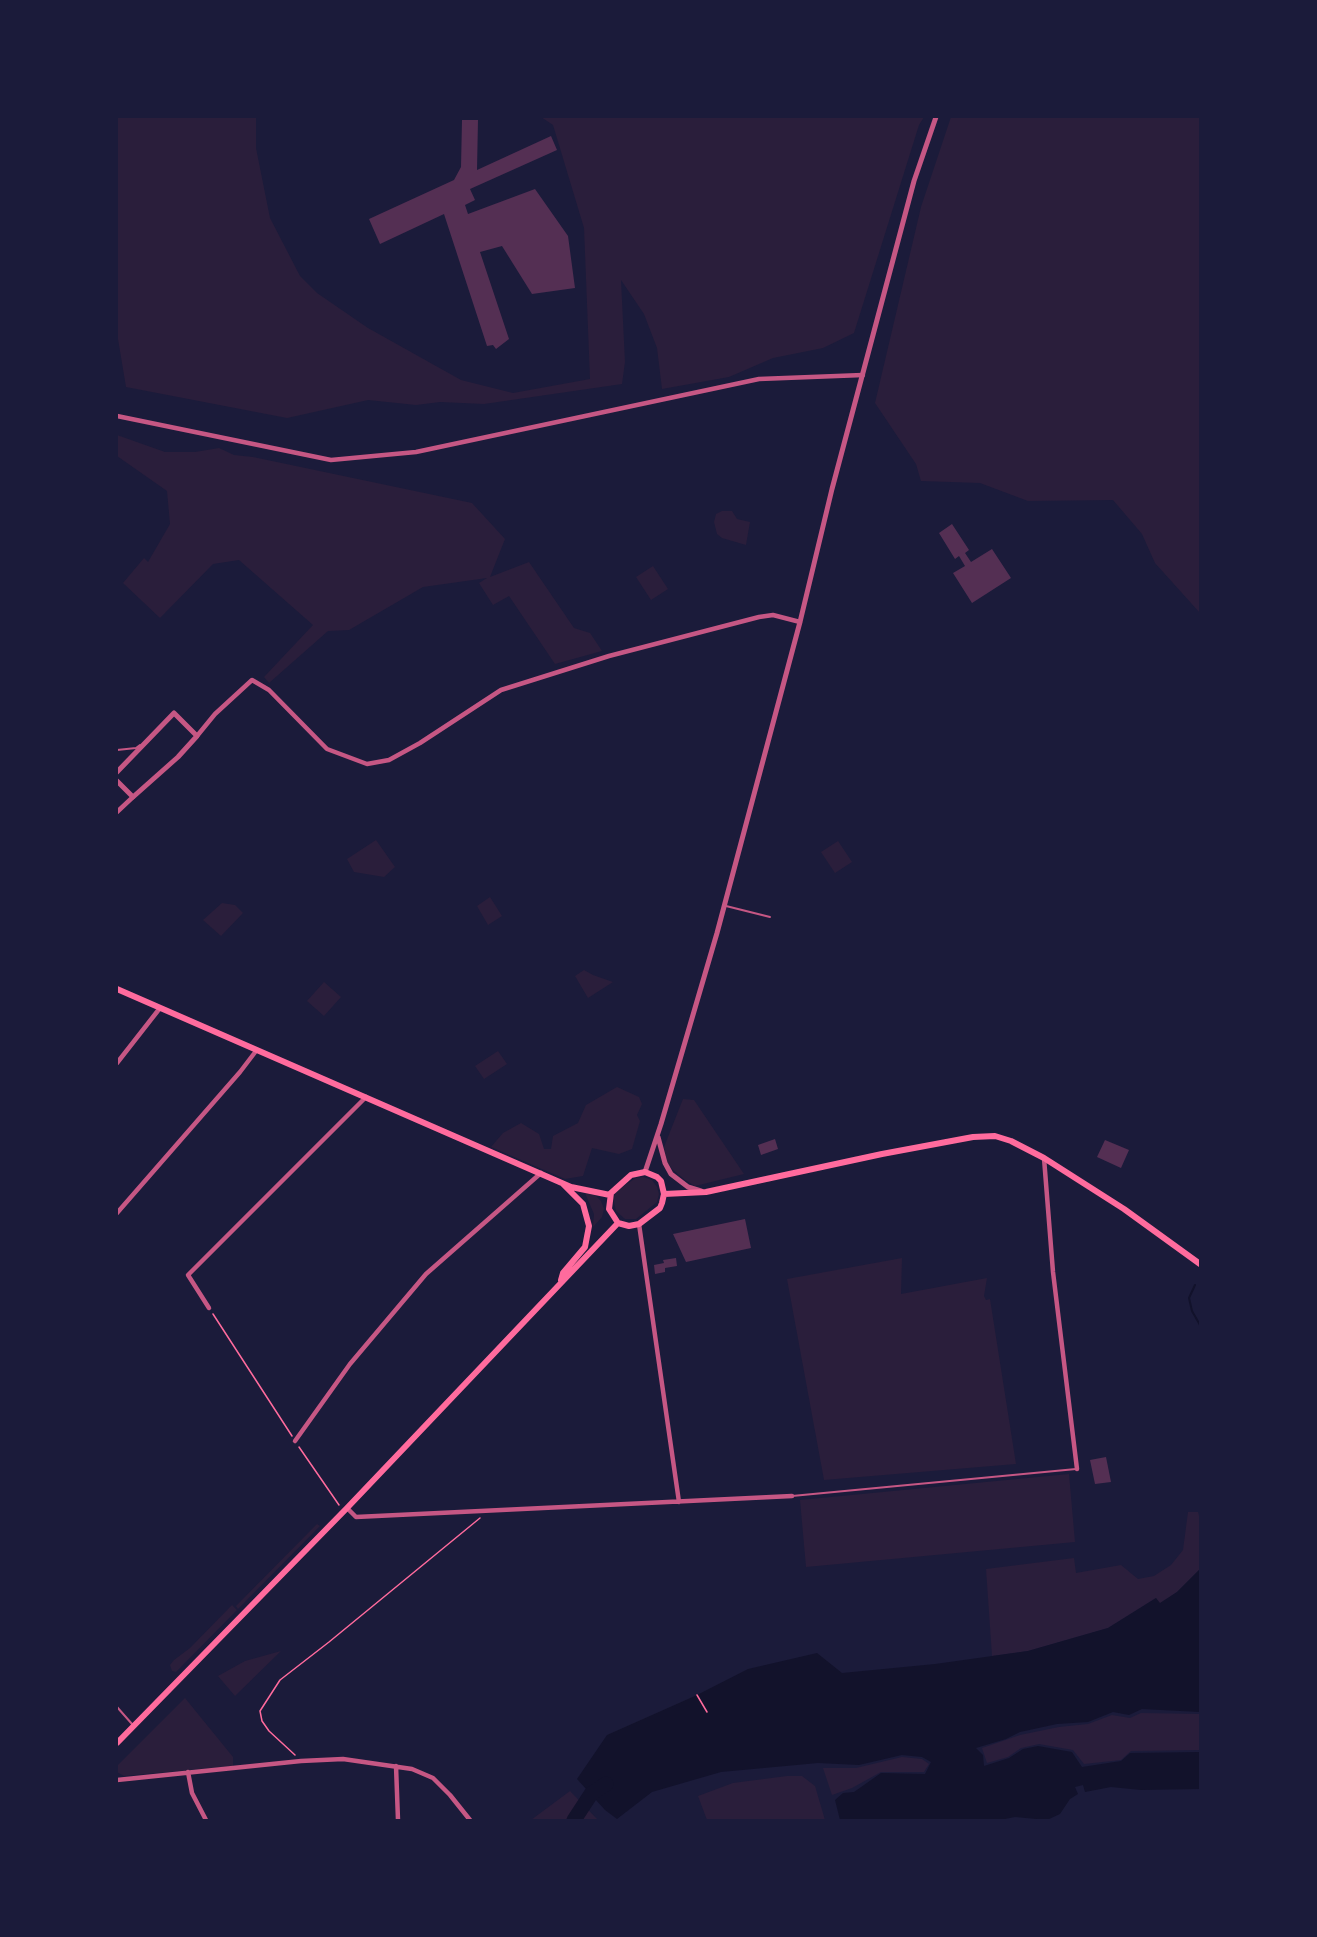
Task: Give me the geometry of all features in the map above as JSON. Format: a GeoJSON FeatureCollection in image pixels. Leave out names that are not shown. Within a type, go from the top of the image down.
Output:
{"type":"FeatureCollection","features":[{"type":"Feature","properties":{"kind":"main road"},"geometry":{"type":"LineString","coordinates":[[117,989],[571,1187],[610,1195]]}},
{"type":"Feature","properties":{"kind":"main road"},"geometry":{"type":"LineString","coordinates":[[664,1194],[706,1192],[882,1154],[973,1137],[995,1136],[1011,1141],[1044,1158],[1124,1209],[1200,1264]]}},
{"type":"Feature","properties":{"kind":"main road"},"geometry":{"type":"LineString","coordinates":[[645,1172],[657,1177],[663,1186],[664,1194],[660,1208],[639,1224],[630,1226],[618,1223],[609,1209],[610,1195],[613,1190],[631,1175],[645,1172]]}},
{"type":"Feature","properties":{"kind":"main road"},"geometry":{"type":"LineString","coordinates":[[559,1181],[583,1204],[589,1226],[585,1247],[563,1273],[561,1283]]}},
{"type":"Feature","properties":{"kind":"main road"},"geometry":{"type":"LineString","coordinates":[[117,1743],[618,1223]]}},
{"type":"Feature","properties":{"kind":"street"},"geometry":{"type":"LineString","coordinates":[[645,1172],[658,1136],[724,906],[914,181],[936,117]]}},
{"type":"Feature","properties":{"kind":"street"},"geometry":{"type":"LineString","coordinates":[[117,417],[331,460],[416,452],[759,379],[863,375]]}},
{"type":"Feature","properties":{"kind":"street"},"geometry":{"type":"LineString","coordinates":[[119,811],[178,757],[215,714],[252,680],[269,690],[327,749],[367,764],[388,760],[420,743],[501,690],[609,657],[759,617],[773,615],[800,622]]}},
{"type":"Feature","properties":{"kind":"street"},"geometry":{"type":"LineString","coordinates":[[117,772],[174,713],[197,736]]}},
{"type":"Feature","properties":{"kind":"street"},"geometry":{"type":"LineString","coordinates":[[117,781],[134,797]]}},
{"type":"Feature","properties":{"kind":"street"},"geometry":{"type":"LineString","coordinates":[[117,1063],[160,1008]]}},
{"type":"Feature","properties":{"kind":"street"},"geometry":{"type":"LineString","coordinates":[[117,1213],[256,1051]]}},
{"type":"Feature","properties":{"kind":"street"},"geometry":{"type":"LineString","coordinates":[[209,1308],[188,1275],[366,1097]]}},
{"type":"Feature","properties":{"kind":"street"},"geometry":{"type":"LineString","coordinates":[[658,1136],[664,1163],[671,1174],[688,1187],[706,1192]]}},
{"type":"Feature","properties":{"kind":"street"},"geometry":{"type":"LineString","coordinates":[[1044,1158],[1053,1272],[1077,1469]]}},
{"type":"Feature","properties":{"kind":"street"},"geometry":{"type":"LineString","coordinates":[[295,1441],[350,1364],[426,1274],[541,1173]]}},
{"type":"Feature","properties":{"kind":"street"},"geometry":{"type":"LineString","coordinates":[[639,1224],[679,1502]]}},
{"type":"Feature","properties":{"kind":"street"},"geometry":{"type":"LineString","coordinates":[[344,1507],[356,1517],[792,1496]]}},
{"type":"Feature","properties":{"kind":"street"},"geometry":{"type":"LineString","coordinates":[[117,1780],[301,1761],[343,1759],[412,1769],[433,1778],[470,1820]]}},
{"type":"Feature","properties":{"kind":"street"},"geometry":{"type":"LineString","coordinates":[[396,1766],[398,1820]]}},
{"type":"Feature","properties":{"kind":"street"},"geometry":{"type":"LineString","coordinates":[[188,1772],[192,1793],[206,1820]]}},
{"type":"Feature","properties":{"kind":"lane"},"geometry":{"type":"LineString","coordinates":[[117,750],[136,747],[150,738]]}},
{"type":"Feature","properties":{"kind":"lane"},"geometry":{"type":"LineString","coordinates":[[724,906],[770,916]]}},
{"type":"Feature","properties":{"kind":"lane"},"geometry":{"type":"LineString","coordinates":[[792,1496],[1077,1469]]}},
{"type":"Feature","properties":{"kind":"lane"},"geometry":{"type":"LineString","coordinates":[[117,1707],[134,1726]]}},
{"type":"Feature","properties":{"kind":"path"},"geometry":{"type":"LineString","coordinates":[[209,1308],[295,1441],[344,1507]]}},
{"type":"Feature","properties":{"kind":"path"},"geometry":{"type":"LineString","coordinates":[[301,1761],[269,1731],[262,1721],[260,1711],[280,1680],[488,1511]]}},
{"type":"Feature","properties":{"kind":"path"},"geometry":{"type":"LineString","coordinates":[[697,1695],[707,1712]]}},
{"type":"Feature","properties":{"kind":"shaded area"},"geometry":{"type":"Polygon","coordinates":[[[117,117],[256,117],[256,148],[270,218],[300,276],[317,293],[368,328],[461,380],[513,393],[590,379],[584,228],[553,125],[541,117],[924,117],[919,125],[854,333],[823,348],[773,358],[729,377],[662,389],[657,348],[644,314],[621,280],[625,362],[622,384],[484,404],[440,402],[416,405],[368,400],[287,418],[126,387],[117,333],[117,117]]]}},
{"type":"Feature","properties":{"kind":"shaded area"},"geometry":{"type":"Polygon","coordinates":[[[951,117],[1200,117],[1200,613],[1155,563],[1142,534],[1113,500],[1028,501],[980,483],[921,481],[916,464],[875,403],[921,207],[951,117]]]}},
{"type":"Feature","properties":{"kind":"shaded area"},"geometry":{"type":"Polygon","coordinates":[[[117,435],[165,452],[195,452],[219,448],[234,455],[472,503],[505,539],[490,577],[529,562],[574,628],[590,633],[602,651],[555,664],[509,596],[493,605],[479,583],[487,578],[423,587],[349,630],[328,631],[269,683],[264,677],[313,625],[239,560],[213,564],[160,618],[123,583],[144,558],[148,562],[170,524],[167,491],[117,456],[117,435]]]}},
{"type":"Feature","properties":{"kind":"shaded area"},"geometry":{"type":"Polygon","coordinates":[[[722,511],[732,511],[737,519],[750,522],[746,545],[722,538],[717,534],[714,522],[716,514],[722,511]]]}},
{"type":"Feature","properties":{"kind":"shaded area"},"geometry":{"type":"Polygon","coordinates":[[[653,566],[668,589],[651,600],[636,577],[653,566]]]}},
{"type":"Feature","properties":{"kind":"shaded area"},"geometry":{"type":"Polygon","coordinates":[[[376,840],[395,867],[384,877],[354,872],[347,859],[376,840]]]}},
{"type":"Feature","properties":{"kind":"shaded area"},"geometry":{"type":"Polygon","coordinates":[[[838,841],[852,862],[835,873],[821,852],[838,841]]]}},
{"type":"Feature","properties":{"kind":"shaded area"},"geometry":{"type":"Polygon","coordinates":[[[490,897],[502,916],[488,925],[477,906],[490,897]]]}},
{"type":"Feature","properties":{"kind":"shaded area"},"geometry":{"type":"Polygon","coordinates":[[[222,903],[235,905],[243,913],[221,936],[203,920],[222,903]]]}},
{"type":"Feature","properties":{"kind":"shaded area"},"geometry":{"type":"Polygon","coordinates":[[[584,970],[613,982],[588,998],[575,976],[584,970]]]}},
{"type":"Feature","properties":{"kind":"shaded area"},"geometry":{"type":"Polygon","coordinates":[[[324,982],[341,997],[324,1016],[307,1001],[324,982]]]}},
{"type":"Feature","properties":{"kind":"shaded area"},"geometry":{"type":"Polygon","coordinates":[[[498,1051],[507,1064],[484,1079],[475,1066],[498,1051]]]}},
{"type":"Feature","properties":{"kind":"shaded area"},"geometry":{"type":"Polygon","coordinates":[[[617,1087],[639,1097],[642,1104],[637,1115],[640,1121],[632,1149],[619,1154],[592,1148],[583,1176],[565,1179],[491,1147],[503,1133],[521,1123],[539,1134],[544,1149],[551,1149],[553,1136],[578,1123],[586,1105],[617,1087]]]}},
{"type":"Feature","properties":{"kind":"shaded area"},"geometry":{"type":"Polygon","coordinates":[[[683,1099],[694,1100],[744,1174],[695,1186],[672,1169],[667,1162],[664,1147],[683,1099]]]}},
{"type":"Feature","properties":{"kind":"shaded area"},"geometry":{"type":"Polygon","coordinates":[[[643,1177],[652,1180],[657,1187],[659,1194],[657,1202],[636,1219],[625,1219],[616,1211],[613,1198],[616,1192],[628,1183],[643,1177]]]}},
{"type":"Feature","properties":{"kind":"shaded area"},"geometry":{"type":"Polygon","coordinates":[[[585,1193],[594,1194],[601,1201],[604,1209],[602,1217],[593,1227],[594,1214],[585,1193]]]}},
{"type":"Feature","properties":{"kind":"shaded area"},"geometry":{"type":"Polygon","coordinates":[[[902,1258],[901,1294],[987,1278],[984,1296],[986,1300],[990,1299],[1016,1464],[824,1480],[787,1279],[902,1258]]]}},
{"type":"Feature","properties":{"kind":"shaded area"},"geometry":{"type":"Polygon","coordinates":[[[1069,1474],[1075,1542],[806,1567],[800,1500],[1069,1474]]]}},
{"type":"Feature","properties":{"kind":"shaded area"},"geometry":{"type":"Polygon","coordinates":[[[1188,1512],[1198,1512],[1200,1519],[1200,1569],[1177,1592],[1159,1604],[1156,1598],[1108,1628],[1028,1651],[992,1656],[986,1569],[1074,1558],[1076,1573],[1121,1565],[1138,1579],[1154,1576],[1171,1565],[1183,1550],[1188,1512]]]}},
{"type":"Feature","properties":{"kind":"shaded area"},"geometry":{"type":"Polygon","coordinates":[[[317,1524],[320,1526],[238,1609],[236,1606],[317,1524]]]}},
{"type":"Feature","properties":{"kind":"shaded area"},"geometry":{"type":"Polygon","coordinates":[[[1200,1569],[1200,1712],[1142,1709],[1129,1715],[1113,1712],[1088,1722],[1057,1724],[1020,1732],[976,1748],[983,1755],[984,1766],[1009,1758],[1023,1749],[1038,1746],[1072,1752],[1082,1767],[1121,1761],[1130,1753],[1200,1752],[1200,1789],[1141,1790],[1111,1787],[1085,1792],[1083,1785],[1075,1787],[1078,1794],[1070,1799],[1060,1814],[1047,1820],[1015,1817],[1000,1820],[840,1820],[835,1800],[843,1793],[854,1792],[881,1773],[925,1774],[931,1762],[922,1757],[902,1755],[859,1765],[818,1763],[721,1772],[652,1792],[617,1819],[605,1810],[577,1779],[607,1735],[697,1695],[748,1669],[817,1653],[842,1673],[935,1664],[1028,1651],[1108,1628],[1156,1598],[1160,1603],[1177,1592],[1200,1569]]]}},
{"type":"Feature","properties":{"kind":"shaded area"},"geometry":{"type":"Polygon","coordinates":[[[232,1605],[237,1610],[176,1672],[172,1671],[170,1665],[174,1660],[190,1648],[232,1605]]]}},
{"type":"Feature","properties":{"kind":"shaded area"},"geometry":{"type":"Polygon","coordinates":[[[281,1651],[235,1696],[218,1676],[245,1661],[281,1651]]]}},
{"type":"Feature","properties":{"kind":"shaded area"},"geometry":{"type":"Polygon","coordinates":[[[185,1698],[233,1757],[233,1766],[124,1776],[117,1772],[117,1766],[185,1698]]]}},
{"type":"Feature","properties":{"kind":"shaded area"},"geometry":{"type":"Polygon","coordinates":[[[1141,1713],[1200,1714],[1200,1750],[1131,1751],[1121,1760],[1084,1764],[1073,1750],[1039,1744],[1021,1748],[1008,1757],[987,1763],[982,1748],[1020,1735],[1088,1724],[1112,1715],[1130,1718],[1141,1713]]]}},
{"type":"Feature","properties":{"kind":"shaded area"},"geometry":{"type":"Polygon","coordinates":[[[902,1757],[922,1759],[929,1764],[924,1772],[881,1772],[852,1788],[832,1795],[823,1768],[856,1768],[902,1757]]]}},
{"type":"Feature","properties":{"kind":"shaded area"},"geometry":{"type":"Polygon","coordinates":[[[802,1776],[815,1786],[825,1820],[707,1820],[698,1796],[733,1783],[802,1776]]]}},
{"type":"Feature","properties":{"kind":"shaded area"},"geometry":{"type":"Polygon","coordinates":[[[570,1791],[598,1820],[531,1820],[570,1791]]]}},
{"type":"Feature","properties":{"kind":"building"},"geometry":{"type":"Polygon","coordinates":[[[462,120],[478,120],[477,170],[551,136],[557,150],[470,189],[475,200],[465,205],[468,214],[535,189],[568,236],[575,288],[532,294],[502,246],[480,252],[509,339],[496,349],[493,345],[487,346],[444,214],[380,244],[369,219],[454,180],[461,167],[462,120]]]}},
{"type":"Feature","properties":{"kind":"building"},"geometry":{"type":"Polygon","coordinates":[[[952,524],[969,550],[965,553],[971,562],[992,549],[1011,578],[972,603],[953,573],[965,566],[959,556],[955,559],[939,533],[952,524]]]}},
{"type":"Feature","properties":{"kind":"building"},"geometry":{"type":"Polygon","coordinates":[[[775,1139],[778,1149],[761,1155],[758,1145],[775,1139]]]}},
{"type":"Feature","properties":{"kind":"building"},"geometry":{"type":"Polygon","coordinates":[[[1105,1140],[1129,1150],[1121,1168],[1097,1157],[1105,1140]]]}},
{"type":"Feature","properties":{"kind":"building"},"geometry":{"type":"Polygon","coordinates":[[[745,1219],[751,1248],[686,1262],[673,1234],[745,1219]]]}},
{"type":"Feature","properties":{"kind":"building"},"geometry":{"type":"Polygon","coordinates":[[[676,1258],[677,1266],[665,1268],[665,1272],[655,1274],[654,1265],[664,1263],[663,1260],[676,1258]]]}},
{"type":"Feature","properties":{"kind":"building"},"geometry":{"type":"Polygon","coordinates":[[[1106,1457],[1111,1482],[1095,1484],[1090,1460],[1106,1457]]]}},
{"type":"Feature","properties":{"kind":"waterway"},"geometry":{"type":"LineString","coordinates":[[1195,1285],[1189,1298],[1192,1311],[1200,1325]]}},
{"type":"Feature","properties":{"kind":"waterway"},"geometry":{"type":"LineString","coordinates":[[574,1820],[591,1794],[606,1784]]}}]}
